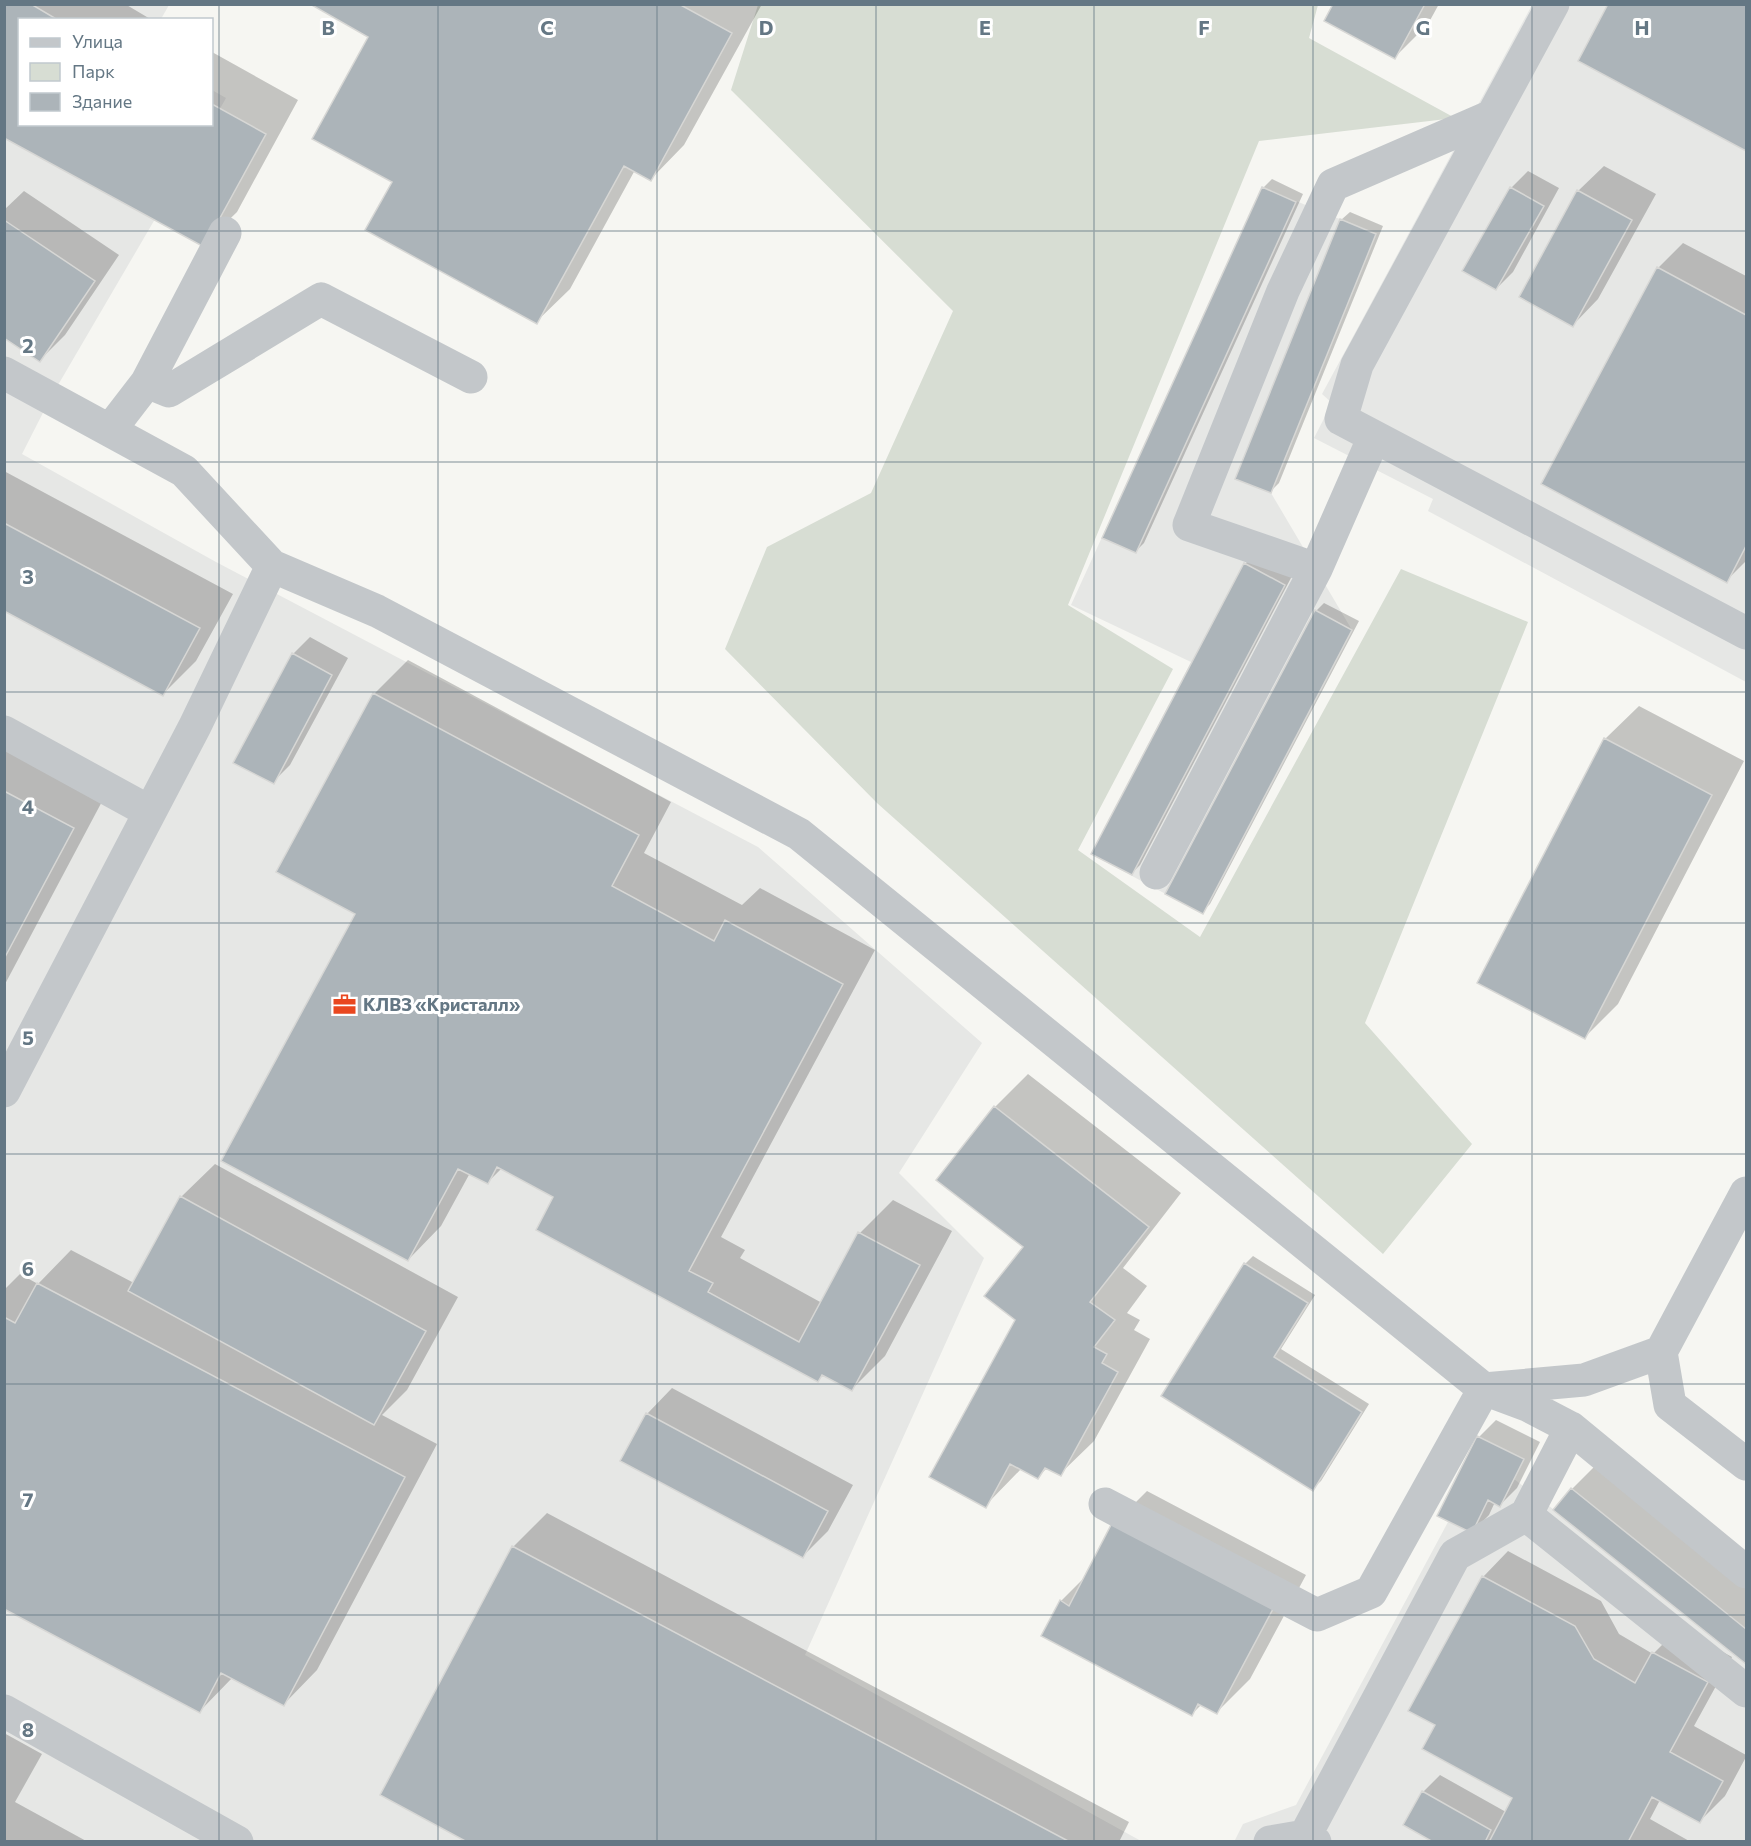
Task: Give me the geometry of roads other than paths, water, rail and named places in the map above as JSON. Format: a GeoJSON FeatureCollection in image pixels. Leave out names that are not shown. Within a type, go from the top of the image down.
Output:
{"type":"FeatureCollection","features":[{"type":"Feature","properties":{"kind":"street"},"geometry":{"type":"LineString","coordinates":[[1553,4],[1357,365],[1341,419],[1746,633]]}},
{"type":"Feature","properties":{"kind":"street"},"geometry":{"type":"LineString","coordinates":[[1316,569],[1189,525],[1283,291],[1333,185],[1492,116]]}},
{"type":"Feature","properties":{"kind":"street"},"geometry":{"type":"LineString","coordinates":[[110,430],[147,382],[225,233]]}},
{"type":"Feature","properties":{"kind":"street"},"geometry":{"type":"LineString","coordinates":[[147,382],[169,391],[321,299],[471,377]]}},
{"type":"Feature","properties":{"kind":"street"},"geometry":{"type":"LineString","coordinates":[[4,373],[184,471],[272,566],[377,611],[799,834],[1484,1389],[1527,1405],[1571,1428],[1746,1572]]}},
{"type":"Feature","properties":{"kind":"street"},"geometry":{"type":"LineString","coordinates":[[1156,873],[1316,569],[1374,437]]}},
{"type":"Feature","properties":{"kind":"street"},"geometry":{"type":"LineString","coordinates":[[4,1091],[195,726],[272,566]]}},
{"type":"Feature","properties":{"kind":"street"},"geometry":{"type":"LineString","coordinates":[[4,732],[150,812]]}},
{"type":"Feature","properties":{"kind":"street"},"geometry":{"type":"LineString","coordinates":[[1746,1192],[1661,1352],[1670,1405],[1746,1464]]}},
{"type":"Feature","properties":{"kind":"street"},"geometry":{"type":"LineString","coordinates":[[1484,1389],[1584,1380],[1661,1352]]}},
{"type":"Feature","properties":{"kind":"street"},"geometry":{"type":"LineString","coordinates":[[1105,1504],[1317,1615],[1371,1592],[1484,1389]]}},
{"type":"Feature","properties":{"kind":"street"},"geometry":{"type":"LineString","coordinates":[[1270,1842],[1310,1839],[1455,1555],[1526,1515],[1571,1428]]}},
{"type":"Feature","properties":{"kind":"street"},"geometry":{"type":"LineString","coordinates":[[1526,1515],[1746,1692]]}},
{"type":"Feature","properties":{"kind":"street"},"geometry":{"type":"LineString","coordinates":[[4,1711],[237,1842]]}},
{"type":"Feature","properties":{"kind":"place","name":"КЛВЗ «Кристалл»"},"geometry":{"type":"Point","coordinates":[345,1004]}}]}
